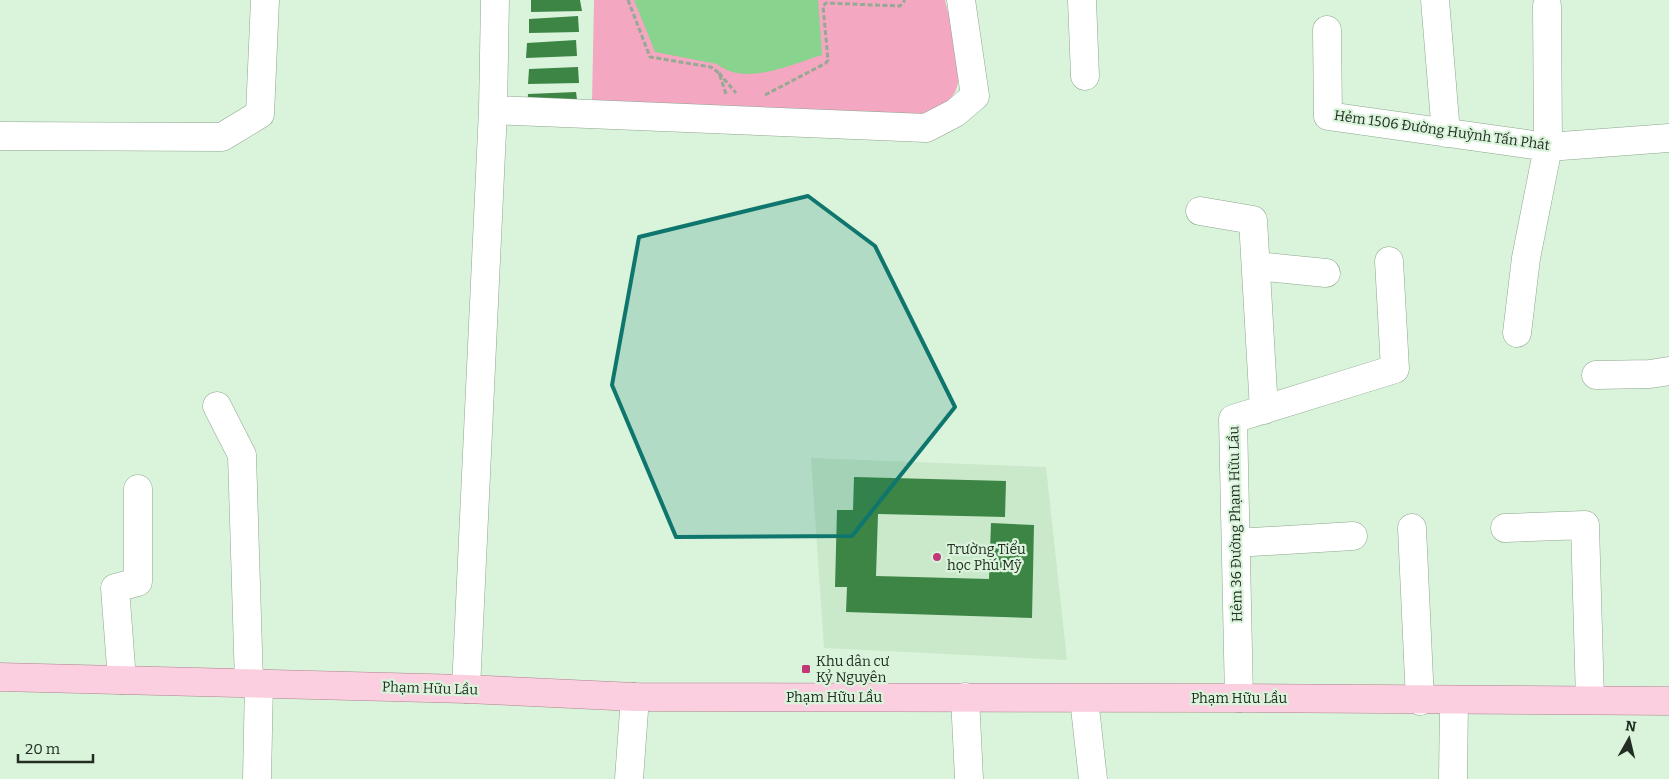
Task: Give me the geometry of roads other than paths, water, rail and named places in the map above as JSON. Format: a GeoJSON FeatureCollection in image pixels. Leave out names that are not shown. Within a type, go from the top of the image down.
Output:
{"type":"FeatureCollection","features":[{"type":"Feature","properties":{"kind":"main road","name":"Phạm Hữu Lầu"},"geometry":{"type":"LineString","coordinates":[[0,677],[466,688],[635,697],[1669,701]]}},
{"type":"Feature","properties":{"kind":"street"},"geometry":{"type":"LineString","coordinates":[[0,136],[222,137],[260,114],[265,0]]}},
{"type":"Feature","properties":{"kind":"street"},"geometry":{"type":"LineString","coordinates":[[466,688],[493,110],[495,0]]}},
{"type":"Feature","properties":{"kind":"street"},"geometry":{"type":"LineString","coordinates":[[493,110],[738,110],[926,128],[955,113],[975,96],[961,0]]}},
{"type":"Feature","properties":{"kind":"street"},"geometry":{"type":"LineString","coordinates":[[1082,0],[1085,76]]}},
{"type":"Feature","properties":{"kind":"street"},"geometry":{"type":"LineString","coordinates":[[1435,0],[1446,133]]}},
{"type":"Feature","properties":{"kind":"street"},"geometry":{"type":"LineString","coordinates":[[1518,333],[1526,258],[1548,147],[1547,6]]}},
{"type":"Feature","properties":{"kind":"street","name":"Hẻm 1506 Đường Huỳnh Tấn Phát"},"geometry":{"type":"LineString","coordinates":[[1327,30],[1328,116],[1548,147],[1669,138]]}},
{"type":"Feature","properties":{"kind":"street"},"geometry":{"type":"LineString","coordinates":[[1200,211],[1253,220],[1264,410]]}},
{"type":"Feature","properties":{"kind":"street","name":"Hẻm 36 Đường Phạm Hữu Lầu"},"geometry":{"type":"LineString","coordinates":[[1239,698],[1233,419],[1395,369],[1389,261]]}},
{"type":"Feature","properties":{"kind":"street"},"geometry":{"type":"LineString","coordinates":[[1256,266],[1326,273]]}},
{"type":"Feature","properties":{"kind":"street"},"geometry":{"type":"LineString","coordinates":[[1596,375],[1650,374],[1669,371]]}},
{"type":"Feature","properties":{"kind":"street"},"geometry":{"type":"LineString","coordinates":[[217,406],[242,456],[257,779]]}},
{"type":"Feature","properties":{"kind":"street"},"geometry":{"type":"LineString","coordinates":[[122,680],[115,588],[138,582],[138,489]]}},
{"type":"Feature","properties":{"kind":"street"},"geometry":{"type":"LineString","coordinates":[[1506,528],[1585,525],[1590,700]]}},
{"type":"Feature","properties":{"kind":"street"},"geometry":{"type":"LineString","coordinates":[[1412,528],[1420,701]]}},
{"type":"Feature","properties":{"kind":"street"},"geometry":{"type":"LineString","coordinates":[[1236,544],[1353,536]]}},
{"type":"Feature","properties":{"kind":"street"},"geometry":{"type":"LineString","coordinates":[[629,779],[635,697]]}},
{"type":"Feature","properties":{"kind":"street"},"geometry":{"type":"LineString","coordinates":[[965,697],[969,779]]}},
{"type":"Feature","properties":{"kind":"street"},"geometry":{"type":"LineString","coordinates":[[1084,699],[1093,779]]}},
{"type":"Feature","properties":{"kind":"street"},"geometry":{"type":"LineString","coordinates":[[1453,779],[1454,701]]}},
{"type":"Feature","properties":{"kind":"place","name":"Trường Tiểu học Phú Mỹ"},"geometry":{"type":"Point","coordinates":[937,557]}},
{"type":"Feature","properties":{"kind":"place","name":"Khu dân cư Kỷ Nguyên"},"geometry":{"type":"Point","coordinates":[806,669]}}]}
